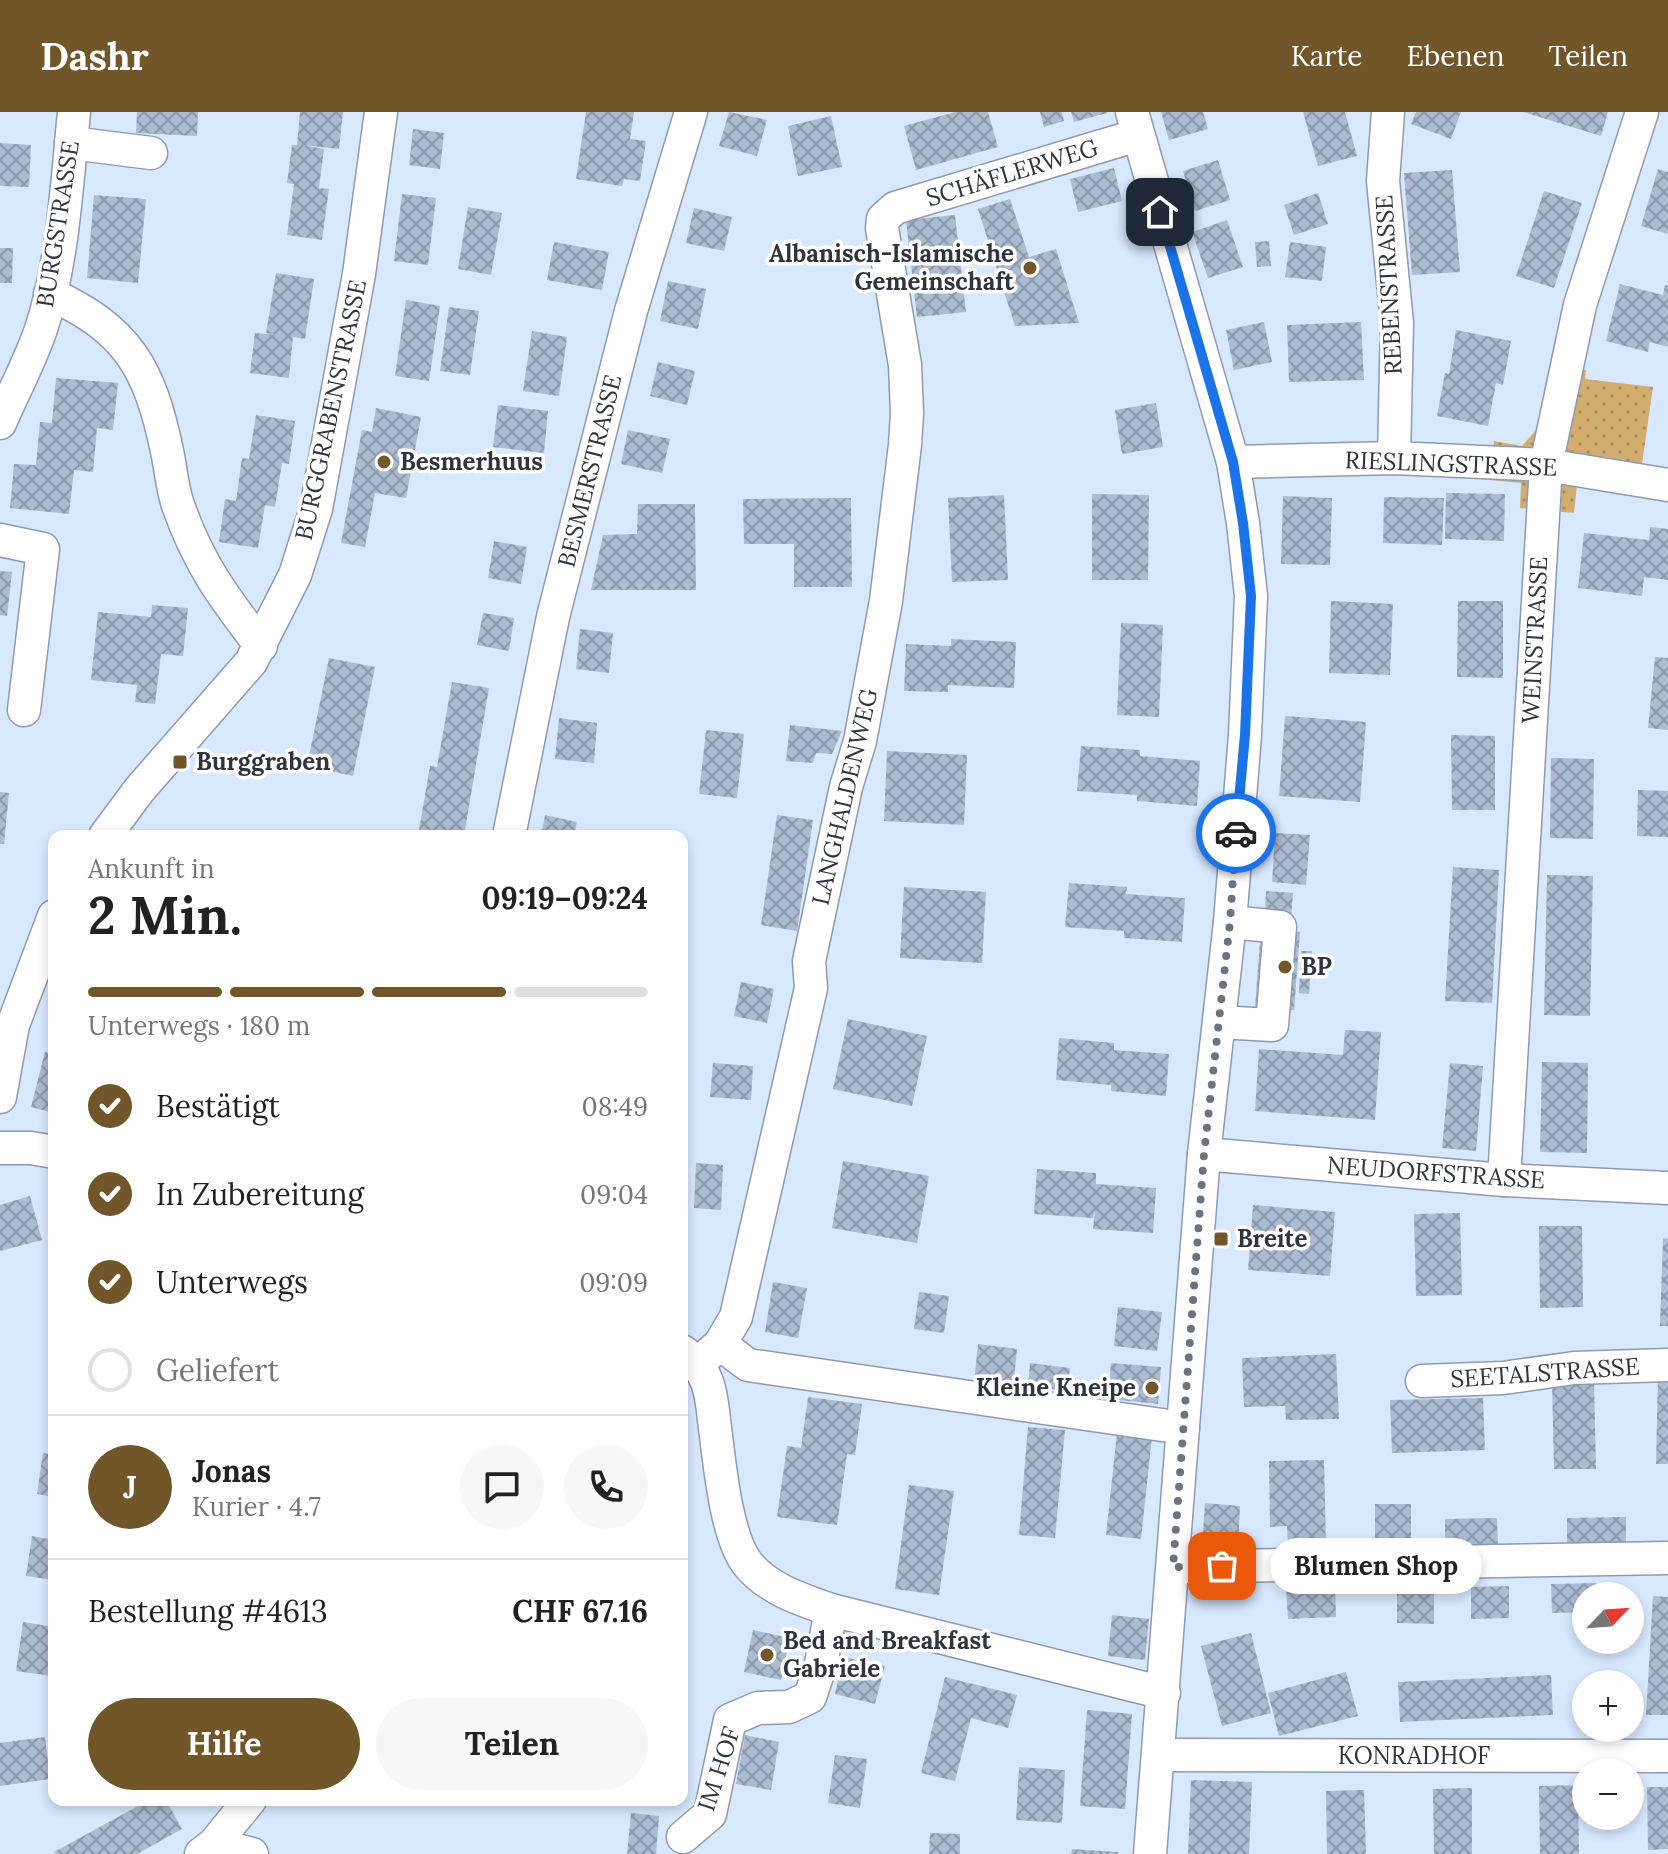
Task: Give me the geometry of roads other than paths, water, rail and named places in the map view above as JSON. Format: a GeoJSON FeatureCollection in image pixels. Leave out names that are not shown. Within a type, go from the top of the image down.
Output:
{"type":"FeatureCollection","features":[{"type":"Feature","properties":{"kind":"street","name":"BURGGRABENSTRASSE"},"geometry":{"type":"LineString","coordinates":[[109,830],[140,789],[251,662],[295,575],[316,509],[359,274],[381,112]]}},
{"type":"Feature","properties":{"kind":"street","name":"BESMERSTRASSE"},"geometry":{"type":"LineString","coordinates":[[510,830],[553,617],[631,311],[691,112]]}},
{"type":"Feature","properties":{"kind":"street","name":"REBENSTRASSE"},"geometry":{"type":"LineString","coordinates":[[1388,112],[1383,181],[1397,323],[1394,458]]}},
{"type":"Feature","properties":{"kind":"street","name":"WEINSTRASSE"},"geometry":{"type":"LineString","coordinates":[[1504,1180],[1546,465],[1580,305],[1642,112]]}},
{"type":"Feature","properties":{"kind":"street"},"geometry":{"type":"LineString","coordinates":[[1135,123],[1233,462],[1251,596],[1245,735],[1230,922],[1204,1154],[1150,1854]]}},
{"type":"Feature","properties":{"kind":"street","name":"SCHÄFLERWEG"},"geometry":{"type":"LineString","coordinates":[[886,213],[1135,123]]}},
{"type":"Feature","properties":{"kind":"street"},"geometry":{"type":"LineString","coordinates":[[72,127],[151,153]]}},
{"type":"Feature","properties":{"kind":"street","name":"BURGSTRASSE"},"geometry":{"type":"LineString","coordinates":[[0,423],[40,332],[50,294],[72,127]]}},
{"type":"Feature","properties":{"kind":"street","name":"LANGHALDENWEG"},"geometry":{"type":"LineString","coordinates":[[700,1352],[736,1317],[811,988],[809,961],[846,787],[860,741],[886,601],[907,413],[899,319],[882,228],[886,213]]}},
{"type":"Feature","properties":{"kind":"street"},"geometry":{"type":"LineString","coordinates":[[50,294],[79,307],[109,329],[136,358],[153,393],[176,501],[194,548],[215,586],[261,646]]}},
{"type":"Feature","properties":{"kind":"street","name":"RIESLINGSTRASSE"},"geometry":{"type":"LineString","coordinates":[[1233,462],[1394,458],[1546,465],[1668,485]]}},
{"type":"Feature","properties":{"kind":"street"},"geometry":{"type":"LineString","coordinates":[[0,540],[43,549],[24,710]]}},
{"type":"Feature","properties":{"kind":"street"},"geometry":{"type":"LineString","coordinates":[[1219,1022],[1272,1025],[1280,927],[1230,922]]}},
{"type":"Feature","properties":{"kind":"street"},"geometry":{"type":"LineString","coordinates":[[0,1097],[13,1025],[48,932]]}},
{"type":"Feature","properties":{"kind":"street"},"geometry":{"type":"LineString","coordinates":[[0,1148],[48,1151]]}},
{"type":"Feature","properties":{"kind":"street","name":"NEUDORFSTRASSE"},"geometry":{"type":"LineString","coordinates":[[1204,1154],[1504,1180],[1668,1188]]}},
{"type":"Feature","properties":{"kind":"street"},"geometry":{"type":"LineString","coordinates":[[700,1352],[748,1365],[1183,1428]]}},
{"type":"Feature","properties":{"kind":"street"},"geometry":{"type":"LineString","coordinates":[[700,1352],[711,1393],[733,1534],[747,1563],[770,1585],[831,1610],[1164,1693]]}},
{"type":"Feature","properties":{"kind":"street","name":"SEETALSTRASSE"},"geometry":{"type":"LineString","coordinates":[[1422,1381],[1503,1378],[1574,1368],[1668,1365]]}},
{"type":"Feature","properties":{"kind":"street"},"geometry":{"type":"LineString","coordinates":[[1173,1567],[1668,1558]]}},
{"type":"Feature","properties":{"kind":"street","name":"IM HOF"},"geometry":{"type":"LineString","coordinates":[[683,1837],[710,1814],[730,1720],[758,1708],[789,1707],[810,1697],[821,1664],[831,1610]]}},
{"type":"Feature","properties":{"kind":"street","name":"KONRADHOF"},"geometry":{"type":"LineString","coordinates":[[1159,1755],[1668,1756]]}},
{"type":"Feature","properties":{"kind":"street"},"geometry":{"type":"LineString","coordinates":[[208,1849],[245,1806]]}},
{"type":"Feature","properties":{"kind":"street"},"geometry":{"type":"LineString","coordinates":[[208,1849],[252,1854]]}},
{"type":"Feature","properties":{"kind":"place","name":"Albanisch-Islamische Gemeinschaft"},"geometry":{"type":"Point","coordinates":[1030,268]}},
{"type":"Feature","properties":{"kind":"place","name":"Besmerhuus"},"geometry":{"type":"Point","coordinates":[384,462]}},
{"type":"Feature","properties":{"kind":"place","name":"Burggraben"},"geometry":{"type":"Point","coordinates":[180,762]}},
{"type":"Feature","properties":{"kind":"place","name":"BP"},"geometry":{"type":"Point","coordinates":[1285,967]}},
{"type":"Feature","properties":{"kind":"place","name":"Breite"},"geometry":{"type":"Point","coordinates":[1221,1239]}},
{"type":"Feature","properties":{"kind":"place","name":"Kleine Kneipe"},"geometry":{"type":"Point","coordinates":[1152,1388]}},
{"type":"Feature","properties":{"kind":"place","name":"Blumen Shop"},"geometry":{"type":"Point","coordinates":[1222,1566]}},
{"type":"Feature","properties":{"kind":"place","name":"Bed and Breakfast Gabriele"},"geometry":{"type":"Point","coordinates":[767,1655]}}]}
